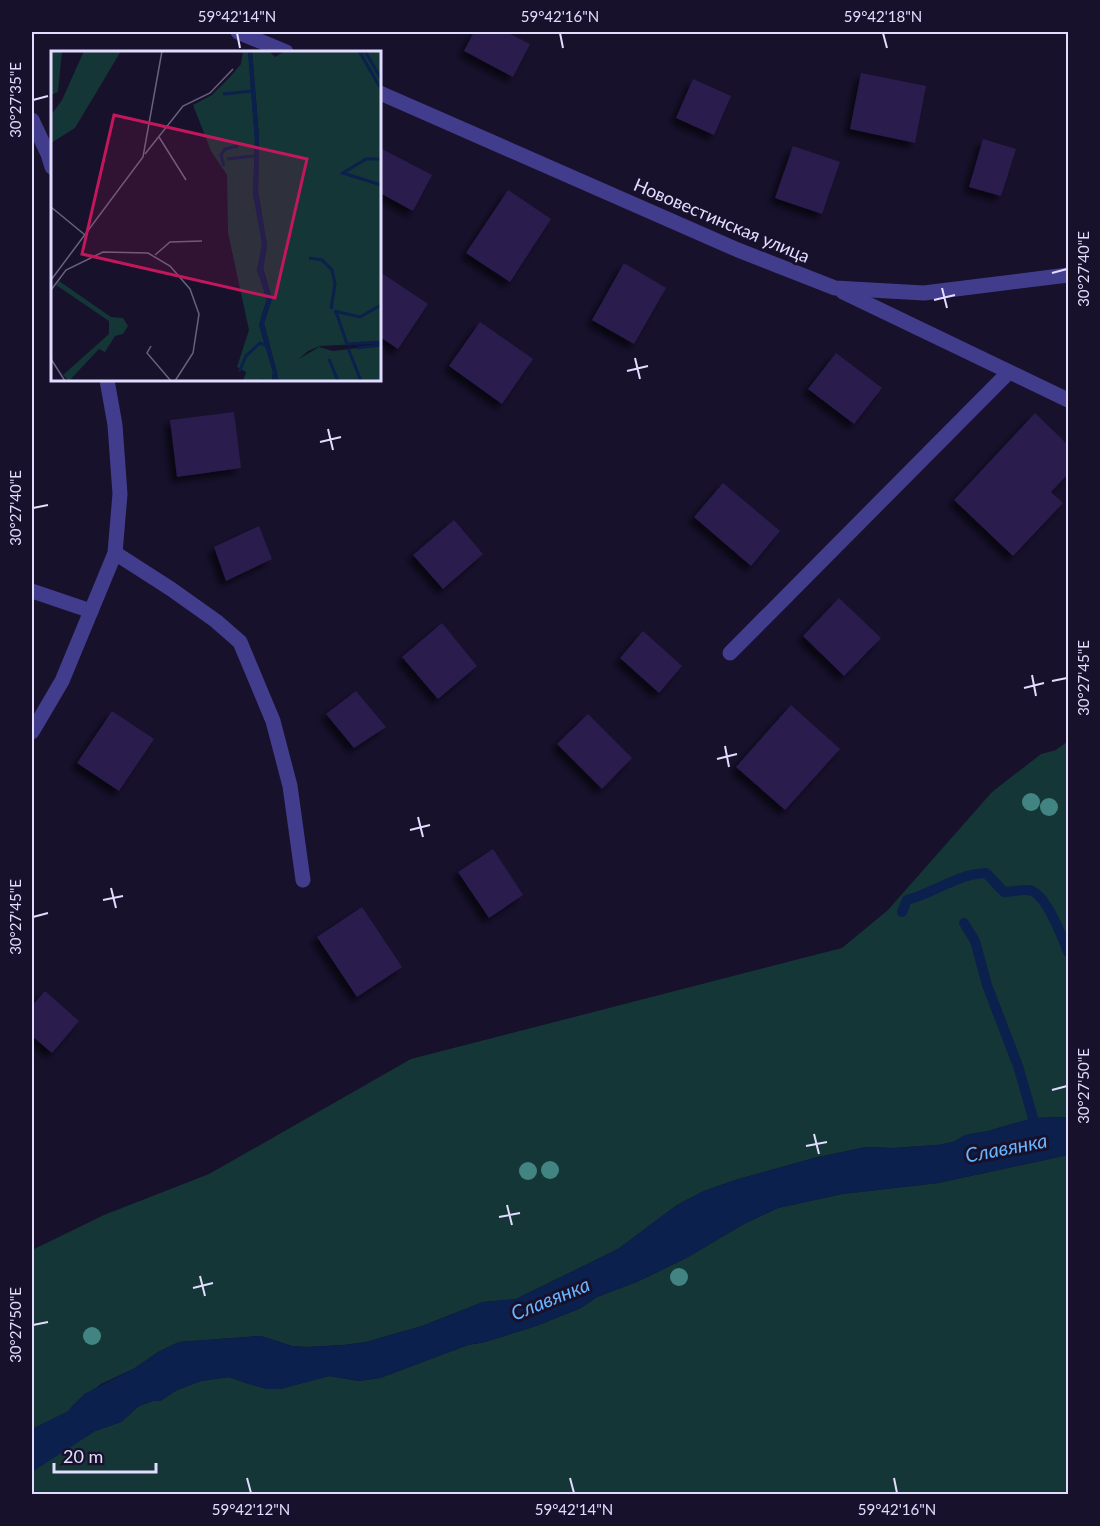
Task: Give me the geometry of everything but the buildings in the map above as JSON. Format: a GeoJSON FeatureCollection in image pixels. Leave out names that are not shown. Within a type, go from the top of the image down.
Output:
{"type":"FeatureCollection","features":[{"type":"Feature","properties":{"kind":"street"},"geometry":{"type":"LineString","coordinates":[[238,32],[284,51]]}},
{"type":"Feature","properties":{"kind":"street","name":"Нововестинская улица"},"geometry":{"type":"LineString","coordinates":[[381,93],[738,250],[835,288],[924,293],[1068,275]]}},
{"type":"Feature","properties":{"kind":"street"},"geometry":{"type":"LineString","coordinates":[[32,120],[51,164]]}},
{"type":"Feature","properties":{"kind":"street"},"geometry":{"type":"LineString","coordinates":[[835,288],[1068,400]]}},
{"type":"Feature","properties":{"kind":"street"},"geometry":{"type":"LineString","coordinates":[[730,653],[1009,372]]}},
{"type":"Feature","properties":{"kind":"street"},"geometry":{"type":"LineString","coordinates":[[32,732],[62,681],[115,553],[120,494],[115,425],[107,381]]}},
{"type":"Feature","properties":{"kind":"street"},"geometry":{"type":"LineString","coordinates":[[115,553],[180,595],[240,642],[273,721],[290,786],[303,880]]}},
{"type":"Feature","properties":{"kind":"street"},"geometry":{"type":"LineString","coordinates":[[32,591],[91,612]]}},
{"type":"Feature","properties":{"kind":"green space"},"geometry":{"type":"Polygon","coordinates":[[[1068,741],[1068,1117],[1033,1118],[966,1135],[953,1142],[938,1145],[866,1147],[814,1158],[735,1180],[704,1191],[677,1205],[618,1249],[516,1299],[483,1302],[422,1326],[366,1342],[306,1347],[292,1346],[261,1336],[179,1342],[158,1352],[135,1368],[101,1384],[74,1404],[69,1411],[32,1429],[32,1250],[104,1215],[209,1174],[411,1059],[842,948],[888,910],[992,792],[1041,754],[1056,750],[1068,741]]]}},
{"type":"Feature","properties":{"kind":"green space"},"geometry":{"type":"Polygon","coordinates":[[[1068,1155],[1068,1494],[32,1494],[32,1472],[38,1467],[95,1431],[121,1422],[139,1406],[160,1401],[177,1390],[201,1381],[229,1377],[268,1389],[280,1389],[329,1376],[359,1381],[380,1378],[468,1345],[536,1326],[581,1308],[597,1297],[639,1281],[688,1257],[744,1224],[778,1208],[842,1194],[938,1183],[1068,1155]]]}},
{"type":"Feature","properties":{"kind":"water","name":"Славянка"},"geometry":{"type":"Polygon","coordinates":[[[1068,1117],[1068,1155],[938,1183],[842,1194],[778,1208],[744,1224],[688,1257],[639,1281],[597,1297],[581,1308],[536,1326],[468,1345],[380,1378],[359,1381],[329,1376],[280,1389],[268,1389],[229,1377],[201,1381],[177,1390],[160,1401],[139,1406],[121,1422],[95,1431],[32,1472],[32,1429],[68,1411],[84,1394],[179,1342],[261,1336],[292,1346],[306,1347],[366,1342],[422,1326],[483,1302],[516,1299],[618,1249],[677,1205],[704,1191],[735,1180],[814,1158],[866,1147],[938,1145],[953,1142],[965,1135],[1033,1118],[1068,1117]]]}},
{"type":"Feature","properties":{"kind":"waterway"},"geometry":{"type":"LineString","coordinates":[[902,912],[907,900],[955,880],[986,873],[1004,892],[1026,890],[1038,895],[1054,918],[1068,952]]}},
{"type":"Feature","properties":{"kind":"waterway"},"geometry":{"type":"LineString","coordinates":[[964,923],[975,941],[987,985],[1018,1066],[1033,1118]]}}]}
